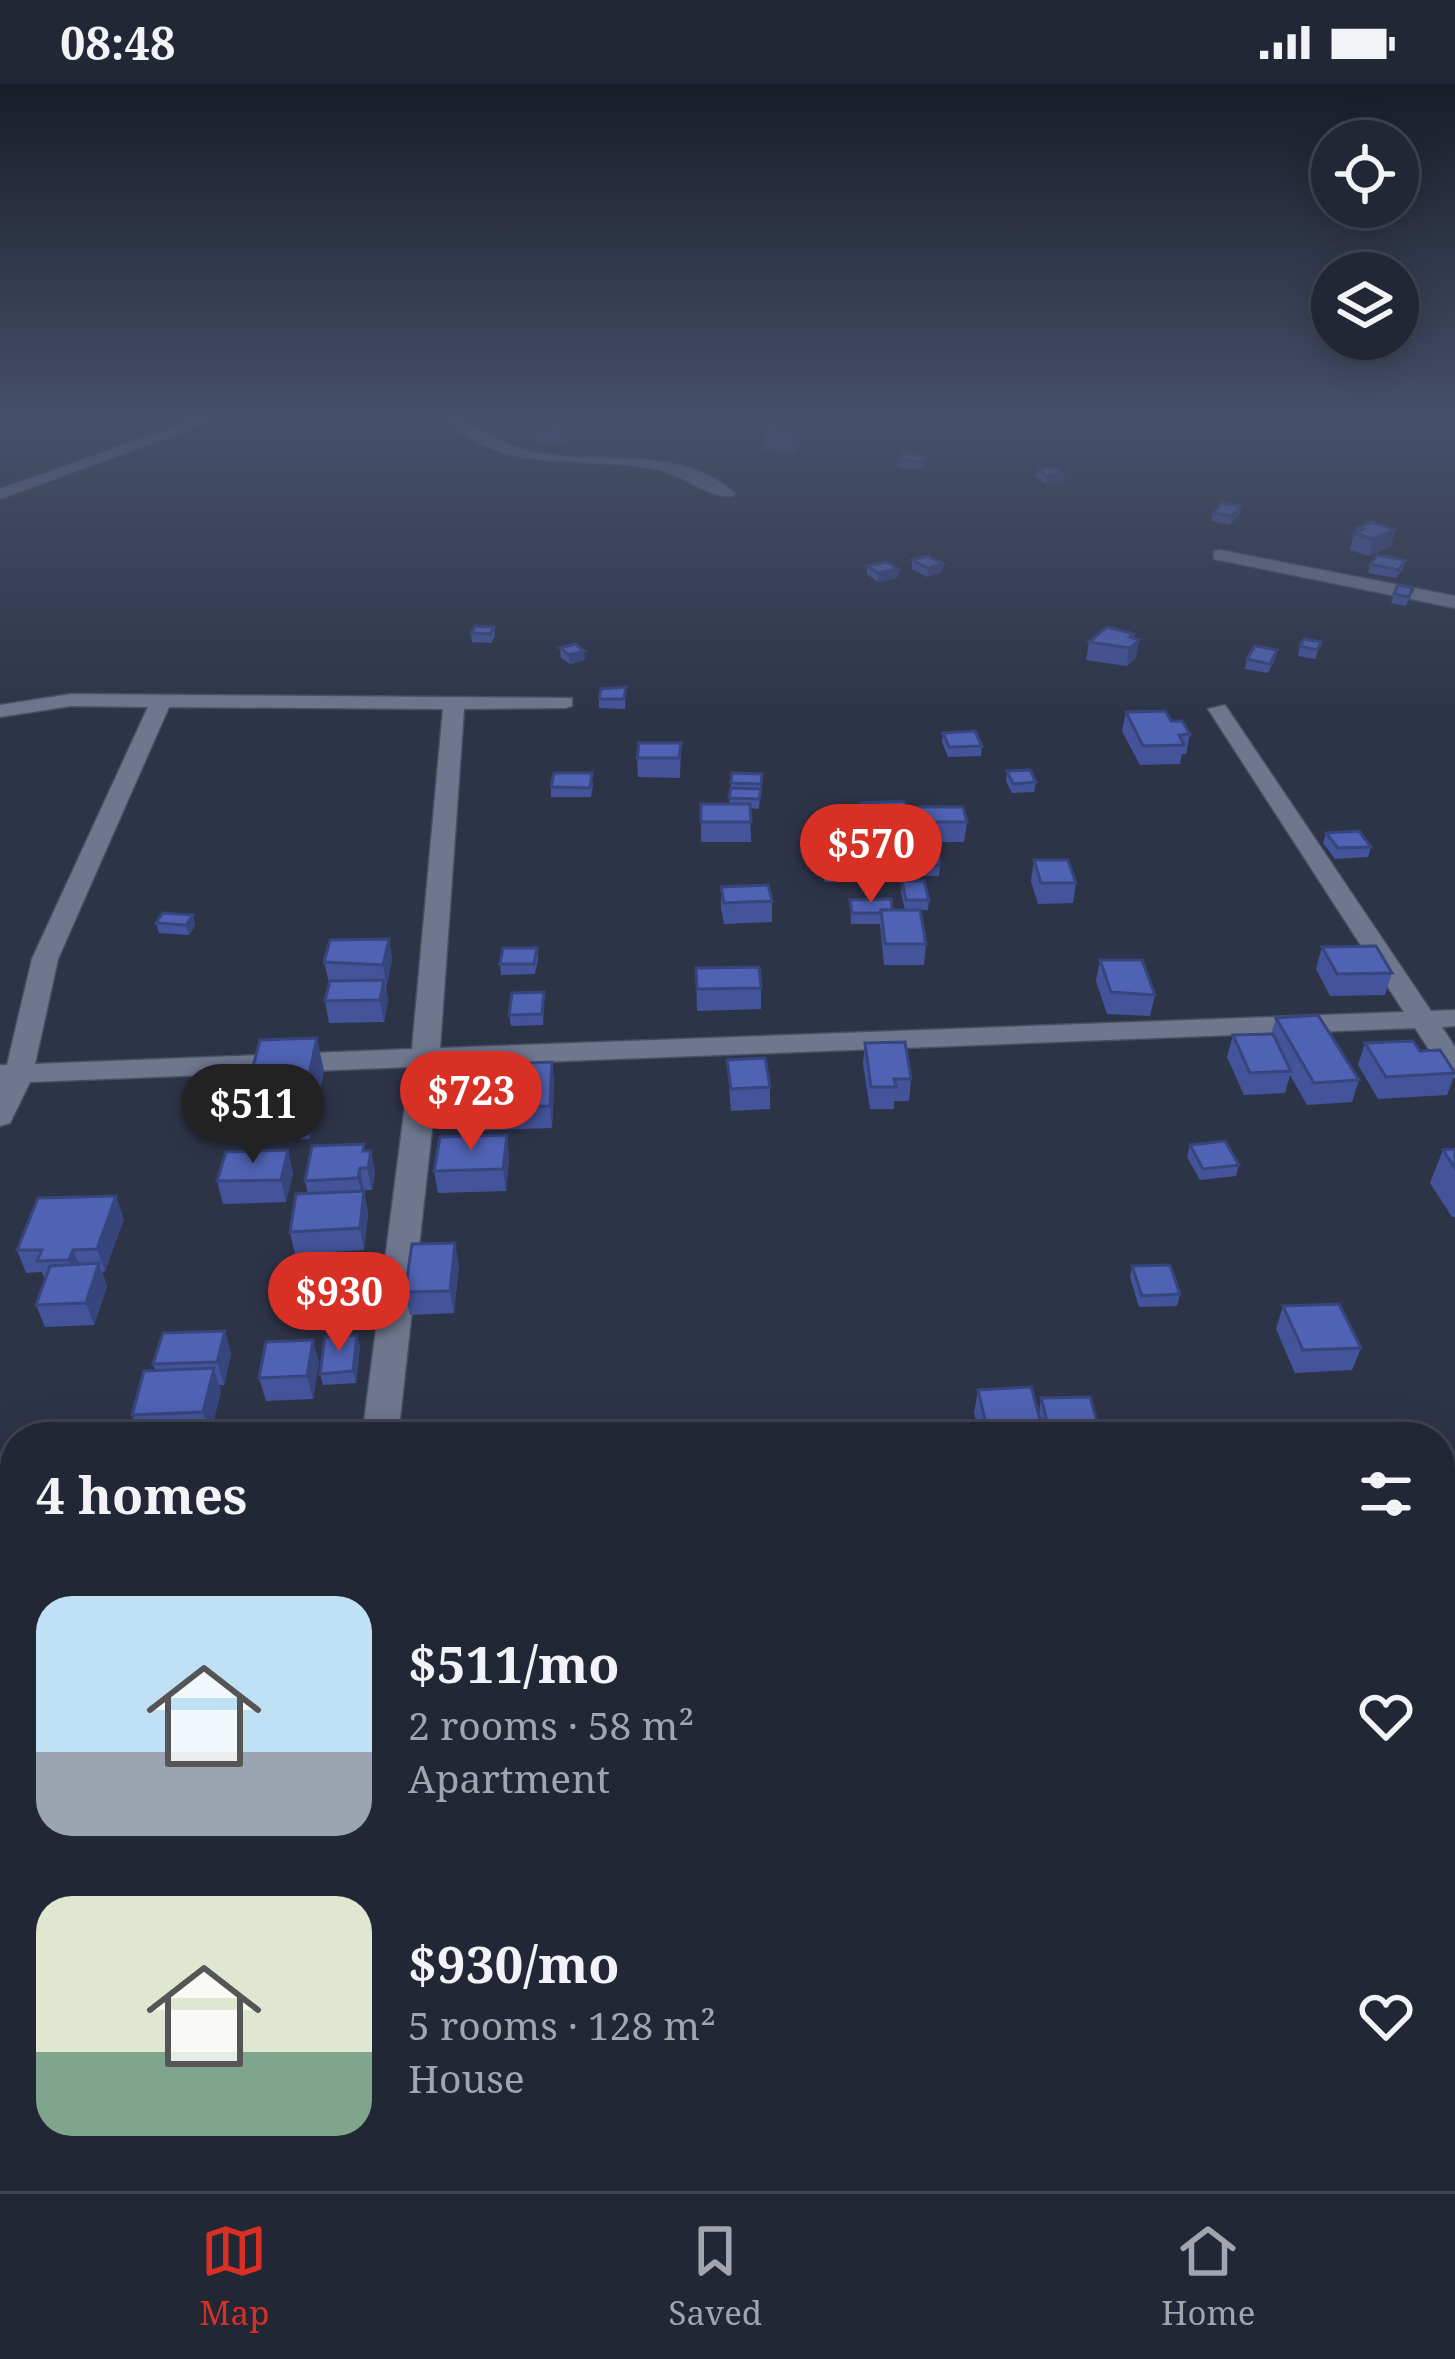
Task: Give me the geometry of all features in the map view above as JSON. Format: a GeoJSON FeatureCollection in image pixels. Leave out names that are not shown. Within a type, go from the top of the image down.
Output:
{"type":"FeatureCollection","features":[{"type":"Feature","properties":{"kind":"street"},"geometry":{"type":"LineString","coordinates":[[1220,555],[1455,602]]}},
{"type":"Feature","properties":{"kind":"street"},"geometry":{"type":"LineString","coordinates":[[0,711],[70,700],[565,702]]}},
{"type":"Feature","properties":{"kind":"street"},"geometry":{"type":"LineString","coordinates":[[0,1116],[45,959],[161,702]]}},
{"type":"Feature","properties":{"kind":"street"},"geometry":{"type":"LineString","coordinates":[[382,1422],[425,1060],[454,703]]}},
{"type":"Feature","properties":{"kind":"street"},"geometry":{"type":"LineString","coordinates":[[1218,709],[1455,1068]]}},
{"type":"Feature","properties":{"kind":"street"},"geometry":{"type":"LineString","coordinates":[[9,1074],[1455,1018]]}},
{"type":"Feature","properties":{"kind":"building"},"geometry":{"type":"Polygon","coordinates":[[[1371,522],[1395,530],[1373,539],[1354,533],[1371,522]]]}},
{"type":"Feature","properties":{"kind":"building"},"geometry":{"type":"Polygon","coordinates":[[[1377,555],[1405,560],[1399,570],[1370,564],[1377,555]]]}},
{"type":"Feature","properties":{"kind":"building"},"geometry":{"type":"Polygon","coordinates":[[[928,556],[943,564],[928,568],[912,560],[928,556]]]}},
{"type":"Feature","properties":{"kind":"building"},"geometry":{"type":"Polygon","coordinates":[[[886,562],[898,569],[878,573],[867,566],[886,562]]]}},
{"type":"Feature","properties":{"kind":"building"},"geometry":{"type":"Polygon","coordinates":[[[1398,585],[1413,588],[1409,597],[1394,594],[1398,585]]]}},
{"type":"Feature","properties":{"kind":"building"},"geometry":{"type":"Polygon","coordinates":[[[475,626],[494,627],[490,634],[471,633],[475,626]]]}},
{"type":"Feature","properties":{"kind":"building"},"geometry":{"type":"Polygon","coordinates":[[[1107,627],[1134,634],[1130,637],[1139,640],[1130,648],[1089,642],[1107,627]]]}},
{"type":"Feature","properties":{"kind":"building"},"geometry":{"type":"Polygon","coordinates":[[[1304,639],[1321,642],[1317,650],[1300,646],[1304,639]]]}},
{"type":"Feature","properties":{"kind":"building"},"geometry":{"type":"Polygon","coordinates":[[[575,644],[584,651],[569,655],[560,648],[575,644]]]}},
{"type":"Feature","properties":{"kind":"building"},"geometry":{"type":"Polygon","coordinates":[[[1255,646],[1277,650],[1270,664],[1247,659],[1255,646]]]}},
{"type":"Feature","properties":{"kind":"building"},"geometry":{"type":"Polygon","coordinates":[[[626,687],[624,699],[599,699],[601,689],[626,687]]]}},
{"type":"Feature","properties":{"kind":"building"},"geometry":{"type":"Polygon","coordinates":[[[1165,711],[1171,721],[1182,721],[1190,734],[1179,735],[1184,745],[1143,746],[1126,712],[1165,711]]]}},
{"type":"Feature","properties":{"kind":"building"},"geometry":{"type":"Polygon","coordinates":[[[975,731],[982,746],[949,747],[943,733],[975,731]]]}},
{"type":"Feature","properties":{"kind":"building"},"geometry":{"type":"Polygon","coordinates":[[[639,743],[681,743],[679,758],[637,758],[639,743]]]}},
{"type":"Feature","properties":{"kind":"building"},"geometry":{"type":"Polygon","coordinates":[[[1030,770],[1036,782],[1013,784],[1007,771],[1030,770]]]}},
{"type":"Feature","properties":{"kind":"building"},"geometry":{"type":"Polygon","coordinates":[[[554,773],[592,773],[590,788],[551,787],[554,773]]]}},
{"type":"Feature","properties":{"kind":"building"},"geometry":{"type":"Polygon","coordinates":[[[732,773],[762,774],[761,784],[731,783],[732,773]]]}},
{"type":"Feature","properties":{"kind":"building"},"geometry":{"type":"Polygon","coordinates":[[[731,788],[761,789],[759,799],[729,798],[731,788]]]}},
{"type":"Feature","properties":{"kind":"building"},"geometry":{"type":"Polygon","coordinates":[[[904,801],[909,817],[866,819],[861,803],[904,801]]]}},
{"type":"Feature","properties":{"kind":"building"},"geometry":{"type":"Polygon","coordinates":[[[701,804],[750,804],[751,822],[701,822],[701,804]]]}},
{"type":"Feature","properties":{"kind":"building"},"geometry":{"type":"Polygon","coordinates":[[[919,807],[963,807],[967,822],[912,822],[910,812],[920,812],[919,807]]]}},
{"type":"Feature","properties":{"kind":"building"},"geometry":{"type":"Polygon","coordinates":[[[1359,831],[1371,847],[1338,848],[1326,833],[1359,831]]]}},
{"type":"Feature","properties":{"kind":"building"},"geometry":{"type":"Polygon","coordinates":[[[901,851],[939,852],[940,865],[903,865],[901,851]]]}},
{"type":"Feature","properties":{"kind":"building"},"geometry":{"type":"Polygon","coordinates":[[[858,855],[863,869],[825,871],[821,857],[858,855]]]}},
{"type":"Feature","properties":{"kind":"building"},"geometry":{"type":"Polygon","coordinates":[[[1034,860],[1068,860],[1076,883],[1041,883],[1034,860]]]}},
{"type":"Feature","properties":{"kind":"building"},"geometry":{"type":"Polygon","coordinates":[[[902,881],[924,881],[929,900],[906,900],[902,881]]]}},
{"type":"Feature","properties":{"kind":"building"},"geometry":{"type":"Polygon","coordinates":[[[768,885],[772,901],[724,903],[721,887],[768,885]]]}},
{"type":"Feature","properties":{"kind":"building"},"geometry":{"type":"Polygon","coordinates":[[[891,899],[892,910],[852,913],[850,900],[891,899]]]}},
{"type":"Feature","properties":{"kind":"building"},"geometry":{"type":"Polygon","coordinates":[[[881,910],[920,910],[926,944],[885,944],[881,910]]]}},
{"type":"Feature","properties":{"kind":"building"},"geometry":{"type":"Polygon","coordinates":[[[163,913],[193,915],[186,925],[156,923],[163,913]]]}},
{"type":"Feature","properties":{"kind":"building"},"geometry":{"type":"Polygon","coordinates":[[[389,939],[383,965],[324,962],[330,940],[389,939]]]}},
{"type":"Feature","properties":{"kind":"building"},"geometry":{"type":"Polygon","coordinates":[[[1376,946],[1392,973],[1337,974],[1322,947],[1376,946]]]}},
{"type":"Feature","properties":{"kind":"building"},"geometry":{"type":"Polygon","coordinates":[[[503,948],[537,948],[534,964],[500,964],[503,948]]]}},
{"type":"Feature","properties":{"kind":"building"},"geometry":{"type":"Polygon","coordinates":[[[1100,960],[1142,960],[1155,995],[1111,992],[1100,960]]]}},
{"type":"Feature","properties":{"kind":"building"},"geometry":{"type":"Polygon","coordinates":[[[759,967],[761,988],[697,989],[696,968],[759,967]]]}},
{"type":"Feature","properties":{"kind":"building"},"geometry":{"type":"Polygon","coordinates":[[[384,980],[380,1000],[325,1001],[330,981],[384,980]]]}},
{"type":"Feature","properties":{"kind":"building"},"geometry":{"type":"Polygon","coordinates":[[[544,992],[542,1014],[509,1015],[512,993],[544,992]]]}},
{"type":"Feature","properties":{"kind":"building"},"geometry":{"type":"Polygon","coordinates":[[[1318,1015],[1359,1080],[1314,1083],[1276,1018],[1318,1015]]]}},
{"type":"Feature","properties":{"kind":"building"},"geometry":{"type":"Polygon","coordinates":[[[1273,1034],[1291,1071],[1250,1073],[1233,1035],[1273,1034]]]}},
{"type":"Feature","properties":{"kind":"building"},"geometry":{"type":"Polygon","coordinates":[[[317,1038],[302,1106],[242,1108],[260,1040],[317,1038]]]}},
{"type":"Feature","properties":{"kind":"building"},"geometry":{"type":"Polygon","coordinates":[[[1413,1041],[1420,1051],[1440,1050],[1455,1073],[1386,1077],[1365,1043],[1413,1041]]]}},
{"type":"Feature","properties":{"kind":"building"},"geometry":{"type":"Polygon","coordinates":[[[905,1042],[911,1079],[894,1079],[896,1087],[871,1087],[865,1043],[905,1042]]]}},
{"type":"Feature","properties":{"kind":"building"},"geometry":{"type":"Polygon","coordinates":[[[765,1058],[770,1087],[731,1089],[727,1060],[765,1058]]]}},
{"type":"Feature","properties":{"kind":"building"},"geometry":{"type":"Polygon","coordinates":[[[552,1062],[550,1106],[466,1108],[471,1065],[552,1062]]]}},
{"type":"Feature","properties":{"kind":"building"},"geometry":{"type":"Polygon","coordinates":[[[507,1135],[503,1169],[434,1171],[440,1137],[507,1135]]]}},
{"type":"Feature","properties":{"kind":"building"},"geometry":{"type":"Polygon","coordinates":[[[1225,1141],[1239,1165],[1203,1169],[1190,1145],[1225,1141]]]}},
{"type":"Feature","properties":{"kind":"building"},"geometry":{"type":"Polygon","coordinates":[[[364,1144],[363,1151],[371,1151],[368,1168],[360,1168],[358,1178],[305,1181],[312,1146],[364,1144]]]}},
{"type":"Feature","properties":{"kind":"building"},"geometry":{"type":"Polygon","coordinates":[[[1455,1149],[1455,1168],[1443,1150],[1455,1149]]]}},
{"type":"Feature","properties":{"kind":"building"},"geometry":{"type":"Polygon","coordinates":[[[288,1150],[281,1180],[217,1181],[226,1152],[288,1150]]]}},
{"type":"Feature","properties":{"kind":"building"},"geometry":{"type":"Polygon","coordinates":[[[364,1191],[360,1228],[290,1232],[296,1194],[364,1191]]]}},
{"type":"Feature","properties":{"kind":"building"},"geometry":{"type":"Polygon","coordinates":[[[116,1196],[97,1249],[73,1250],[69,1260],[37,1261],[42,1250],[17,1250],[38,1198],[116,1196]]]}},
{"type":"Feature","properties":{"kind":"building"},"geometry":{"type":"Polygon","coordinates":[[[455,1243],[450,1291],[405,1292],[412,1244],[455,1243]]]}},
{"type":"Feature","properties":{"kind":"building"},"geometry":{"type":"Polygon","coordinates":[[[99,1263],[86,1303],[36,1305],[50,1266],[99,1263]]]}},
{"type":"Feature","properties":{"kind":"building"},"geometry":{"type":"Polygon","coordinates":[[[1170,1265],[1180,1294],[1142,1296],[1132,1266],[1170,1265]]]}},
{"type":"Feature","properties":{"kind":"building"},"geometry":{"type":"Polygon","coordinates":[[[1339,1304],[1361,1348],[1303,1350],[1283,1306],[1339,1304]]]}},
{"type":"Feature","properties":{"kind":"building"},"geometry":{"type":"Polygon","coordinates":[[[225,1331],[217,1362],[153,1364],[163,1333],[225,1331]]]}},
{"type":"Feature","properties":{"kind":"building"},"geometry":{"type":"Polygon","coordinates":[[[357,1335],[353,1371],[320,1374],[325,1337],[357,1335]]]}},
{"type":"Feature","properties":{"kind":"building"},"geometry":{"type":"Polygon","coordinates":[[[313,1340],[307,1376],[259,1378],[266,1342],[313,1340]]]}},
{"type":"Feature","properties":{"kind":"building"},"geometry":{"type":"Polygon","coordinates":[[[214,1368],[203,1412],[132,1415],[144,1371],[214,1368]]]}},
{"type":"Feature","properties":{"kind":"building"},"geometry":{"type":"Polygon","coordinates":[[[1031,1387],[1041,1422],[985,1422],[978,1390],[1031,1387]]]}},
{"type":"Feature","properties":{"kind":"building"},"geometry":{"type":"Polygon","coordinates":[[[1090,1397],[1097,1422],[1047,1422],[1041,1398],[1090,1397]]]}}]}
